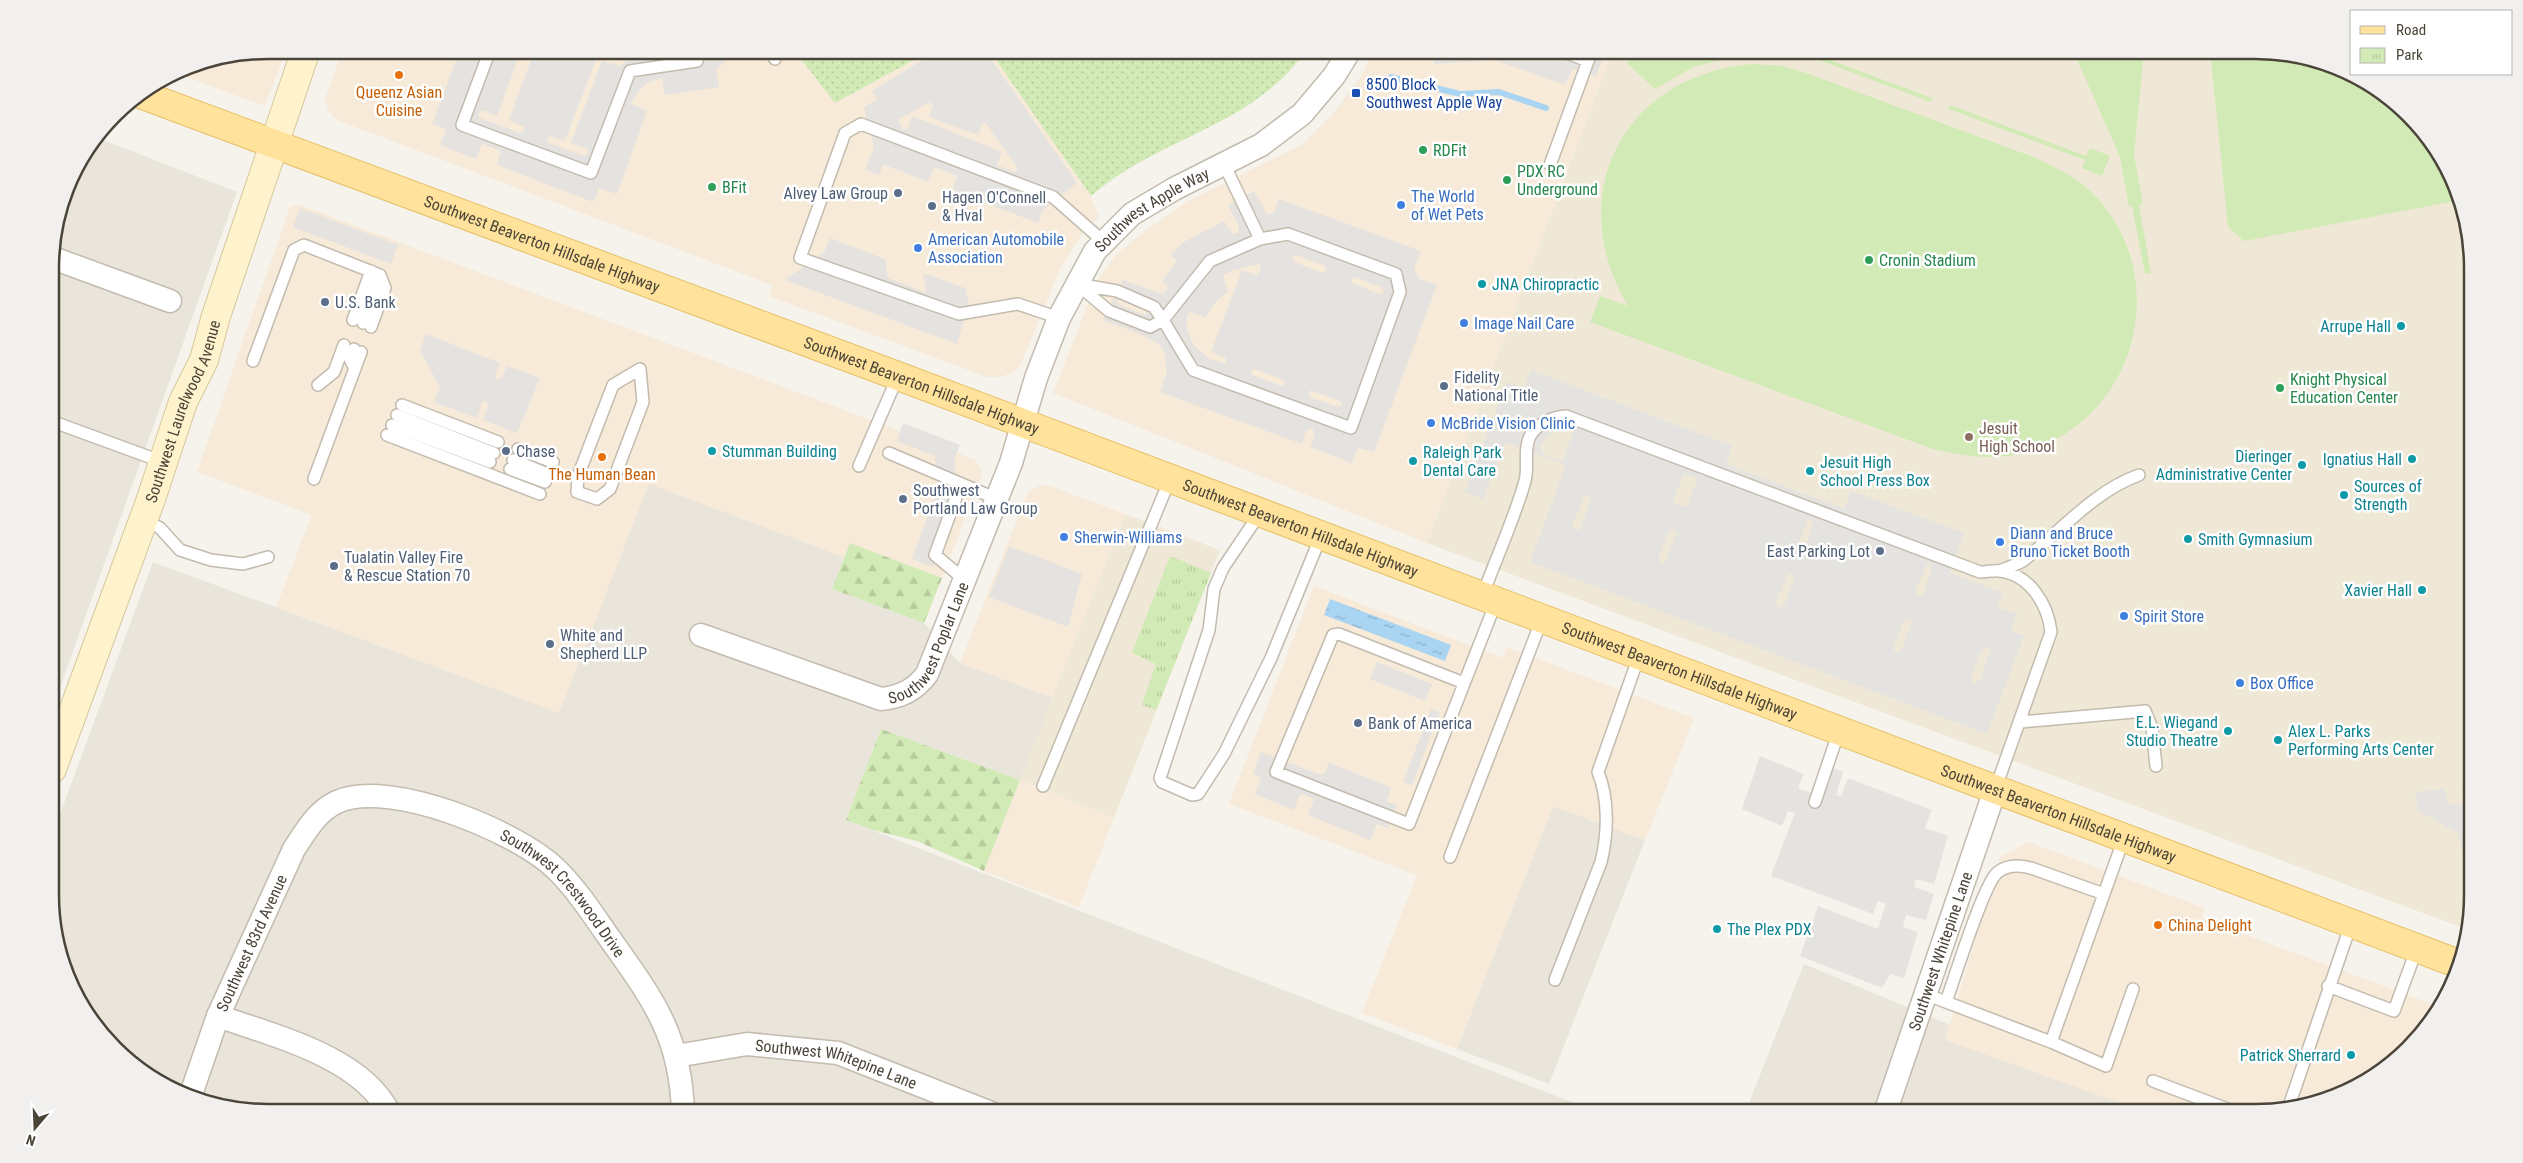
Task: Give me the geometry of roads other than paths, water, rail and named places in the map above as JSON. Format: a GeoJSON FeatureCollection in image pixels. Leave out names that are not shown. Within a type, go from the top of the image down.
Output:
{"type":"FeatureCollection","features":[{"type":"Feature","properties":{"kind":"main road","name":"Southwest Beaverton Hillsdale Highway"},"geometry":{"type":"LineString","coordinates":[[148,97],[898,376],[2453,962]]}},
{"type":"Feature","properties":{"kind":"street","name":"Southwest Laurelwood Avenue"},"geometry":{"type":"LineString","coordinates":[[59,750],[143,520],[183,402],[204,360],[216,316],[303,59]]}},
{"type":"Feature","properties":{"kind":"street","name":"Southwest Apple Way"},"geometry":{"type":"LineString","coordinates":[[1023,424],[1036,378],[1058,318],[1095,251],[1132,214],[1174,189],[1261,145],[1302,114],[1334,76],[1344,59]]}},
{"type":"Feature","properties":{"kind":"street"},"geometry":{"type":"LineString","coordinates":[[59,260],[170,301]]}},
{"type":"Feature","properties":{"kind":"street","name":"Southwest Poplar Lane"},"geometry":{"type":"LineString","coordinates":[[702,635],[881,699],[897,698],[921,683],[927,674],[997,499],[1023,424]]}},
{"type":"Feature","properties":{"kind":"street","name":"Southwest Whitepine Lane"},"geometry":{"type":"LineString","coordinates":[[1888,1104],[1936,998],[1995,790]]}},
{"type":"Feature","properties":{"kind":"street","name":"Southwest Crestwood Drive"},"geometry":{"type":"LineString","coordinates":[[337,802],[358,796],[386,797],[421,803],[514,839],[556,869],[572,886],[653,999],[668,1030],[676,1056],[683,1104]]}},
{"type":"Feature","properties":{"kind":"street","name":"Southwest 83rd Avenue"},"geometry":{"type":"LineString","coordinates":[[193,1090],[218,1016],[294,849],[320,813],[337,802]]}},
{"type":"Feature","properties":{"kind":"street"},"geometry":{"type":"LineString","coordinates":[[218,1016],[334,1061],[366,1081],[385,1104]]}},
{"type":"Feature","properties":{"kind":"street","name":"Southwest Whitepine Lane"},"geometry":{"type":"LineString","coordinates":[[676,1056],[747,1044],[838,1053],[968,1104]]}},
{"type":"Feature","properties":{"kind":"lane"},"geometry":{"type":"LineString","coordinates":[[487,59],[462,125],[592,173],[630,71],[697,61],[698,59]]}},
{"type":"Feature","properties":{"kind":"lane"},"geometry":{"type":"LineString","coordinates":[[1550,164],[1589,59]]}},
{"type":"Feature","properties":{"kind":"lane"},"geometry":{"type":"LineString","coordinates":[[1058,318],[1018,304],[959,314],[800,258],[845,133],[861,124],[1053,197],[1104,242]]}},
{"type":"Feature","properties":{"kind":"lane"},"geometry":{"type":"LineString","coordinates":[[1224,164],[1260,239]]}},
{"type":"Feature","properties":{"kind":"lane"},"geometry":{"type":"LineString","coordinates":[[1077,284],[1109,311],[1150,327],[1163,320],[1210,261],[1260,239],[1288,234],[1396,274],[1400,292],[1351,428],[1193,370],[1163,320],[1154,307],[1117,291],[1077,284]]}},
{"type":"Feature","properties":{"kind":"lane"},"geometry":{"type":"LineString","coordinates":[[253,361],[294,250],[304,245],[376,273],[362,323]]}},
{"type":"Feature","properties":{"kind":"lane"},"geometry":{"type":"LineString","coordinates":[[314,479],[355,369],[350,359],[353,349],[334,372],[318,385]]}},
{"type":"Feature","properties":{"kind":"lane"},"geometry":{"type":"LineString","coordinates":[[640,369],[643,402],[610,488],[597,499],[577,492],[578,476],[613,385],[640,369]]}},
{"type":"Feature","properties":{"kind":"lane"},"geometry":{"type":"LineString","coordinates":[[859,466],[898,376]]}},
{"type":"Feature","properties":{"kind":"lane"},"geometry":{"type":"LineString","coordinates":[[1464,683],[1338,634],[1333,635],[1276,772],[1409,824],[1464,683],[1526,479],[1526,451],[1530,436],[1536,428],[1546,422],[1566,416],[1980,572],[1999,571],[2023,561],[2054,532],[2121,481],[2139,475]]}},
{"type":"Feature","properties":{"kind":"lane"},"geometry":{"type":"LineString","coordinates":[[395,420],[494,452],[395,420]]}},
{"type":"Feature","properties":{"kind":"lane"},"geometry":{"type":"LineString","coordinates":[[395,420],[540,494]]}},
{"type":"Feature","properties":{"kind":"lane"},"geometry":{"type":"LineString","coordinates":[[59,424],[163,462]]}},
{"type":"Feature","properties":{"kind":"lane"},"geometry":{"type":"LineString","coordinates":[[518,449],[553,462]]}},
{"type":"Feature","properties":{"kind":"lane"},"geometry":{"type":"LineString","coordinates":[[889,453],[997,499]]}},
{"type":"Feature","properties":{"kind":"lane"},"geometry":{"type":"LineString","coordinates":[[512,465],[546,478]]}},
{"type":"Feature","properties":{"kind":"lane"},"geometry":{"type":"LineString","coordinates":[[1043,786],[1170,479]]}},
{"type":"Feature","properties":{"kind":"lane"},"geometry":{"type":"LineString","coordinates":[[961,484],[935,555],[965,580]]}},
{"type":"Feature","properties":{"kind":"lane"},"geometry":{"type":"LineString","coordinates":[[1260,513],[1222,568],[1214,589],[1209,630],[1160,778],[1162,782],[1192,795],[1198,794],[1224,754],[1271,658],[1321,536]]}},
{"type":"Feature","properties":{"kind":"lane"},"geometry":{"type":"LineString","coordinates":[[143,520],[160,528],[180,550],[211,560],[243,564],[268,557]]}},
{"type":"Feature","properties":{"kind":"lane"},"geometry":{"type":"LineString","coordinates":[[1995,790],[2047,649],[2051,632],[2050,619],[2043,601],[2029,585],[1999,571]]}},
{"type":"Feature","properties":{"kind":"lane"},"geometry":{"type":"LineString","coordinates":[[1450,856],[1542,619]]}},
{"type":"Feature","properties":{"kind":"lane"},"geometry":{"type":"LineString","coordinates":[[1554,980],[1601,862],[1605,845],[1605,801],[1603,784],[1598,772],[1640,656]]}},
{"type":"Feature","properties":{"kind":"lane"},"geometry":{"type":"LineString","coordinates":[[2021,722],[2145,711],[2152,728],[2156,766]]}},
{"type":"Feature","properties":{"kind":"lane"},"geometry":{"type":"LineString","coordinates":[[1815,802],[1839,731]]}},
{"type":"Feature","properties":{"kind":"lane"},"geometry":{"type":"LineString","coordinates":[[2051,1042],[2124,838]]}},
{"type":"Feature","properties":{"kind":"lane"},"geometry":{"type":"LineString","coordinates":[[2104,894],[2019,865],[1998,871],[1987,888],[1936,998],[2051,1042],[2106,1066],[2133,989]]}},
{"type":"Feature","properties":{"kind":"lane"},"geometry":{"type":"LineString","coordinates":[[2291,1101],[2328,986],[2351,924]]}},
{"type":"Feature","properties":{"kind":"lane"},"geometry":{"type":"LineString","coordinates":[[2328,986],[2394,1011],[2417,948]]}},
{"type":"Feature","properties":{"kind":"lane"},"geometry":{"type":"LineString","coordinates":[[2153,1081],[2216,1104]]}},
{"type":"Feature","properties":{"kind":"water"},"geometry":{"type":"Polygon","coordinates":[[[1330,599],[1451,645],[1445,661],[1324,615],[1330,599]]]}},
{"type":"Feature","properties":{"kind":"waterway"},"geometry":{"type":"LineString","coordinates":[[1391,77],[1460,94],[1499,92],[1546,108]]}},
{"type":"Feature","properties":{"kind":"place","name":"Queenz Asian Cuisine"},"geometry":{"type":"Point","coordinates":[399,75]}},
{"type":"Feature","properties":{"kind":"place","name":"8500 Block Southwest Apple Way"},"geometry":{"type":"Point","coordinates":[1356,93]}},
{"type":"Feature","properties":{"kind":"place","name":"RDFit"},"geometry":{"type":"Point","coordinates":[1423,150]}},
{"type":"Feature","properties":{"kind":"place","name":"PDX RC Underground"},"geometry":{"type":"Point","coordinates":[1507,180]}},
{"type":"Feature","properties":{"kind":"place","name":"BFit"},"geometry":{"type":"Point","coordinates":[712,187]}},
{"type":"Feature","properties":{"kind":"place","name":"Alvey Law Group"},"geometry":{"type":"Point","coordinates":[898,193]}},
{"type":"Feature","properties":{"kind":"place","name":"The World of Wet Pets"},"geometry":{"type":"Point","coordinates":[1401,205]}},
{"type":"Feature","properties":{"kind":"place","name":"Hagen O'Connell & Hval"},"geometry":{"type":"Point","coordinates":[932,206]}},
{"type":"Feature","properties":{"kind":"place","name":"American Automobile Association"},"geometry":{"type":"Point","coordinates":[918,248]}},
{"type":"Feature","properties":{"kind":"place","name":"Cronin Stadium"},"geometry":{"type":"Point","coordinates":[1869,260]}},
{"type":"Feature","properties":{"kind":"place","name":"JNA Chiropractic"},"geometry":{"type":"Point","coordinates":[1482,284]}},
{"type":"Feature","properties":{"kind":"place","name":"U.S. Bank"},"geometry":{"type":"Point","coordinates":[325,302]}},
{"type":"Feature","properties":{"kind":"place","name":"Image Nail Care"},"geometry":{"type":"Point","coordinates":[1464,323]}},
{"type":"Feature","properties":{"kind":"place","name":"Arrupe Hall"},"geometry":{"type":"Point","coordinates":[2401,326]}},
{"type":"Feature","properties":{"kind":"place","name":"Fidelity National Title"},"geometry":{"type":"Point","coordinates":[1444,386]}},
{"type":"Feature","properties":{"kind":"place","name":"Knight Physical Education Center"},"geometry":{"type":"Point","coordinates":[2280,388]}},
{"type":"Feature","properties":{"kind":"place","name":"McBride Vision Clinic"},"geometry":{"type":"Point","coordinates":[1431,423]}},
{"type":"Feature","properties":{"kind":"place","name":"Jesuit High School"},"geometry":{"type":"Point","coordinates":[1969,437]}},
{"type":"Feature","properties":{"kind":"place","name":"Chase"},"geometry":{"type":"Point","coordinates":[506,451]}},
{"type":"Feature","properties":{"kind":"place","name":"Stumman Building"},"geometry":{"type":"Point","coordinates":[712,451]}},
{"type":"Feature","properties":{"kind":"place","name":"The Human Bean"},"geometry":{"type":"Point","coordinates":[602,457]}},
{"type":"Feature","properties":{"kind":"place","name":"Ignatius Hall"},"geometry":{"type":"Point","coordinates":[2412,459]}},
{"type":"Feature","properties":{"kind":"place","name":"Raleigh Park Dental Care"},"geometry":{"type":"Point","coordinates":[1413,461]}},
{"type":"Feature","properties":{"kind":"place","name":"Dieringer Administrative Center"},"geometry":{"type":"Point","coordinates":[2302,465]}},
{"type":"Feature","properties":{"kind":"place","name":"Jesuit High School Press Box"},"geometry":{"type":"Point","coordinates":[1810,471]}},
{"type":"Feature","properties":{"kind":"place","name":"Sources of Strength"},"geometry":{"type":"Point","coordinates":[2344,495]}},
{"type":"Feature","properties":{"kind":"place","name":"Southwest Portland Law Group"},"geometry":{"type":"Point","coordinates":[903,499]}},
{"type":"Feature","properties":{"kind":"place","name":"Sherwin-Williams"},"geometry":{"type":"Point","coordinates":[1064,537]}},
{"type":"Feature","properties":{"kind":"place","name":"Smith Gymnasium"},"geometry":{"type":"Point","coordinates":[2188,539]}},
{"type":"Feature","properties":{"kind":"place","name":"Diann and Bruce Bruno Ticket Booth"},"geometry":{"type":"Point","coordinates":[2000,542]}},
{"type":"Feature","properties":{"kind":"place","name":"East Parking Lot"},"geometry":{"type":"Point","coordinates":[1880,551]}},
{"type":"Feature","properties":{"kind":"place","name":"Tualatin Valley Fire & Rescue Station 70"},"geometry":{"type":"Point","coordinates":[334,566]}},
{"type":"Feature","properties":{"kind":"place","name":"Xavier Hall"},"geometry":{"type":"Point","coordinates":[2422,590]}},
{"type":"Feature","properties":{"kind":"place","name":"Spirit Store"},"geometry":{"type":"Point","coordinates":[2124,616]}},
{"type":"Feature","properties":{"kind":"place","name":"White and Shepherd LLP"},"geometry":{"type":"Point","coordinates":[550,644]}},
{"type":"Feature","properties":{"kind":"place","name":"Box Office"},"geometry":{"type":"Point","coordinates":[2240,683]}},
{"type":"Feature","properties":{"kind":"place","name":"Bank of America"},"geometry":{"type":"Point","coordinates":[1358,723]}},
{"type":"Feature","properties":{"kind":"place","name":"E.L. Wiegand Studio Theatre"},"geometry":{"type":"Point","coordinates":[2228,731]}},
{"type":"Feature","properties":{"kind":"place","name":"Alex L. Parks Performing Arts Center"},"geometry":{"type":"Point","coordinates":[2278,740]}},
{"type":"Feature","properties":{"kind":"place","name":"China Delight"},"geometry":{"type":"Point","coordinates":[2158,925]}},
{"type":"Feature","properties":{"kind":"place","name":"The Plex PDX"},"geometry":{"type":"Point","coordinates":[1717,929]}},
{"type":"Feature","properties":{"kind":"place","name":"Patrick Sherrard"},"geometry":{"type":"Point","coordinates":[2351,1055]}}]}
